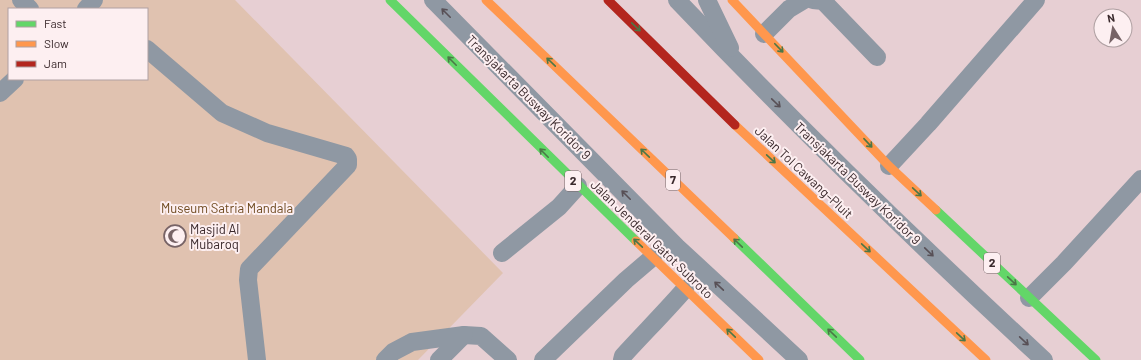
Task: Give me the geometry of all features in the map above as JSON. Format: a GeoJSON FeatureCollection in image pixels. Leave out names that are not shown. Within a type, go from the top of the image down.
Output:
{"type":"FeatureCollection","features":[{"type":"Feature","properties":{"kind":"highway","name":"Jalan Jenderal Gatot Subroto"},"geometry":{"type":"LineString","coordinates":[[390,0],[578,186],[760,360]]}},
{"type":"Feature","properties":{"kind":"highway","name":"7"},"geometry":{"type":"LineString","coordinates":[[486,0],[860,360]]}},
{"type":"Feature","properties":{"kind":"highway","name":"Jalan Tol Cawang–Pluit"},"geometry":{"type":"LineString","coordinates":[[608,0],[743,132],[986,360]]}},
{"type":"Feature","properties":{"kind":"highway","name":"2"},"geometry":{"type":"LineString","coordinates":[[732,0],[888,166],[1096,360]]}},
{"type":"Feature","properties":{"kind":"lane"},"geometry":{"type":"LineString","coordinates":[[21,0],[29,8]]}},
{"type":"Feature","properties":{"kind":"lane","name":"Transjakarta Busway Koridor 9"},"geometry":{"type":"LineString","coordinates":[[433,0],[677,247],[799,360]]}},
{"type":"Feature","properties":{"kind":"lane","name":"Transjakarta Busway Koridor 9"},"geometry":{"type":"LineString","coordinates":[[677,0],[748,75],[946,269],[1044,360]]}},
{"type":"Feature","properties":{"kind":"lane"},"geometry":{"type":"LineString","coordinates":[[707,0],[730,47],[748,75]]}},
{"type":"Feature","properties":{"kind":"lane"},"geometry":{"type":"LineString","coordinates":[[764,34],[789,9],[804,0]]}},
{"type":"Feature","properties":{"kind":"lane"},"geometry":{"type":"LineString","coordinates":[[813,0],[823,1],[878,56]]}},
{"type":"Feature","properties":{"kind":"lane"},"geometry":{"type":"LineString","coordinates":[[888,166],[928,124],[1036,0]]}},
{"type":"Feature","properties":{"kind":"lane"},"geometry":{"type":"LineString","coordinates":[[148,50],[222,113],[267,133],[346,156],[348,159],[348,165],[249,269],[248,280],[257,360]]}},
{"type":"Feature","properties":{"kind":"lane"},"geometry":{"type":"LineString","coordinates":[[0,93],[14,80]]}},
{"type":"Feature","properties":{"kind":"lane"},"geometry":{"type":"LineString","coordinates":[[1029,298],[1069,258],[1141,179]]}},
{"type":"Feature","properties":{"kind":"lane"},"geometry":{"type":"LineString","coordinates":[[502,252],[559,207],[578,186]]}},
{"type":"Feature","properties":{"kind":"lane"},"geometry":{"type":"LineString","coordinates":[[543,360],[626,280],[653,257]]}},
{"type":"Feature","properties":{"kind":"lane"},"geometry":{"type":"LineString","coordinates":[[622,360],[623,356],[665,313],[685,289]]}},
{"type":"Feature","properties":{"kind":"lane"},"geometry":{"type":"LineString","coordinates":[[385,360],[393,352],[412,342],[464,335],[481,336],[508,360]]}},
{"type":"Feature","properties":{"kind":"lane"},"geometry":{"type":"LineString","coordinates":[[439,360],[464,335]]}},
{"type":"Feature","properties":{"kind":"green space","name":"Museum Satria Mandala"},"geometry":{"type":"Polygon","coordinates":[[[0,0],[235,0],[503,273],[418,360],[0,360],[0,0]]]}},
{"type":"Feature","properties":{"kind":"traffic: fast"},"geometry":{"type":"LineString","coordinates":[[390,0],[636,241]]}},
{"type":"Feature","properties":{"kind":"traffic: fast"},"geometry":{"type":"LineString","coordinates":[[936,210],[1096,360]]}},
{"type":"Feature","properties":{"kind":"traffic: fast"},"geometry":{"type":"LineString","coordinates":[[734,238],[860,360]]}},
{"type":"Feature","properties":{"kind":"traffic: slow"},"geometry":{"type":"LineString","coordinates":[[486,0],[734,238]]}},
{"type":"Feature","properties":{"kind":"traffic: slow"},"geometry":{"type":"LineString","coordinates":[[732,0],[889,166],[936,210]]}},
{"type":"Feature","properties":{"kind":"traffic: slow"},"geometry":{"type":"LineString","coordinates":[[735,125],[986,360]]}},
{"type":"Feature","properties":{"kind":"traffic: slow"},"geometry":{"type":"LineString","coordinates":[[636,241],[759,360]]}},
{"type":"Feature","properties":{"kind":"traffic: jam"},"geometry":{"type":"LineString","coordinates":[[608,0],[735,125]]}},
{"type":"Feature","properties":{"kind":"place","name":"Masjid Al Mubaroq"},"geometry":{"type":"Point","coordinates":[175,236]}}]}
